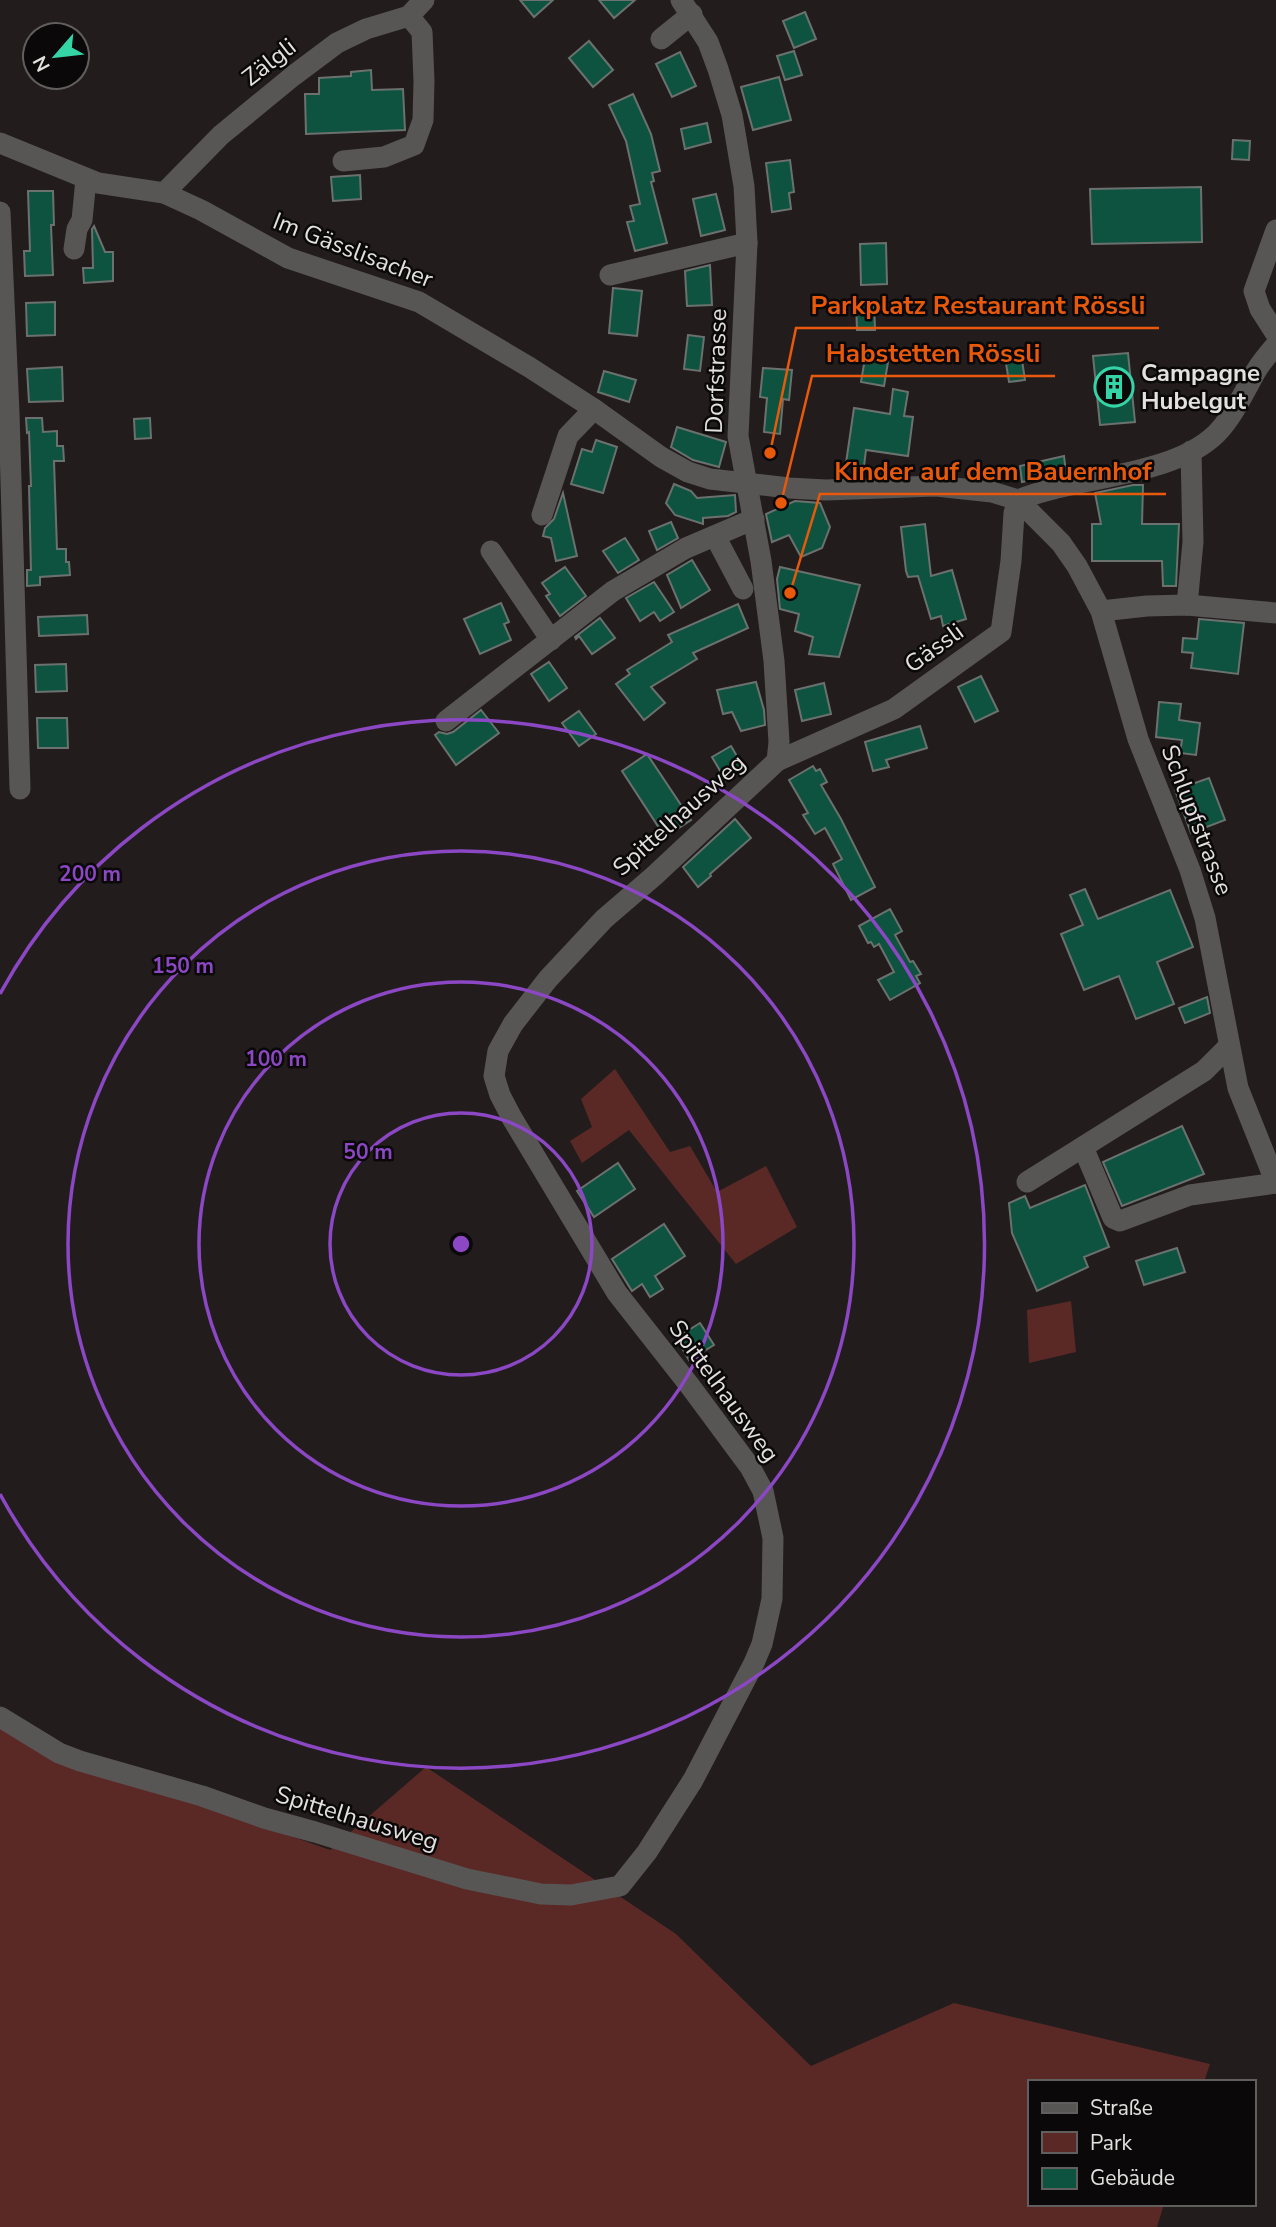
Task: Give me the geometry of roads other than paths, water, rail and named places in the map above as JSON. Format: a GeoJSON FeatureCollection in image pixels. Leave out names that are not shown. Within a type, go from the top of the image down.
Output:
{"type":"FeatureCollection","features":[{"type":"Feature","properties":{"kind":"street"},"geometry":{"type":"LineString","coordinates":[[343,161],[384,157],[414,145],[424,120],[424,81],[422,33],[409,16],[424,0]]}},
{"type":"Feature","properties":{"kind":"street"},"geometry":{"type":"LineString","coordinates":[[661,39],[686,7]]}},
{"type":"Feature","properties":{"kind":"street","name":"Dorfstrasse"},"geometry":{"type":"LineString","coordinates":[[686,7],[708,43],[732,114],[744,187],[747,243],[738,436],[747,483]]}},
{"type":"Feature","properties":{"kind":"street","name":"Zälgli"},"geometry":{"type":"LineString","coordinates":[[164,193],[221,135],[337,43],[366,29],[409,16]]}},
{"type":"Feature","properties":{"kind":"street","name":"Im Gässlisacher"},"geometry":{"type":"LineString","coordinates":[[0,143],[86,179],[131,190],[164,193],[288,258],[419,302],[477,335],[688,472],[710,479],[747,483]]}},
{"type":"Feature","properties":{"kind":"street"},"geometry":{"type":"LineString","coordinates":[[74,249],[77,229],[82,220],[86,179]]}},
{"type":"Feature","properties":{"kind":"street"},"geometry":{"type":"LineString","coordinates":[[0,212],[4,413],[20,789]]}},
{"type":"Feature","properties":{"kind":"street"},"geometry":{"type":"LineString","coordinates":[[1276,230],[1254,291],[1260,309],[1276,334]]}},
{"type":"Feature","properties":{"kind":"street"},"geometry":{"type":"LineString","coordinates":[[610,275],[747,243]]}},
{"type":"Feature","properties":{"kind":"street"},"geometry":{"type":"LineString","coordinates":[[747,483],[826,489],[936,486],[992,492],[1018,500],[1047,489],[1162,464],[1191,452],[1223,426],[1258,368],[1276,345]]}},
{"type":"Feature","properties":{"kind":"street"},"geometry":{"type":"LineString","coordinates":[[542,515],[568,436],[594,409]]}},
{"type":"Feature","properties":{"kind":"street"},"geometry":{"type":"LineString","coordinates":[[1187,605],[1193,542],[1191,452]]}},
{"type":"Feature","properties":{"kind":"street","name":"Spittelhausweg"},"geometry":{"type":"LineString","coordinates":[[0,1717],[59,1753],[80,1761],[202,1796],[264,1818],[467,1880],[541,1894],[571,1895],[620,1886],[647,1852],[693,1780],[762,1644],[772,1599],[773,1538],[768,1506],[758,1480],[736,1447],[610,1282],[505,1106],[494,1076],[495,1059],[508,1032],[535,995],[604,919],[777,761],[779,742],[774,661],[747,483]]}},
{"type":"Feature","properties":{"kind":"street","name":"Schlupfstrasse"},"geometry":{"type":"LineString","coordinates":[[1018,500],[1061,543],[1077,566],[1101,611],[1138,740],[1190,870],[1205,918],[1238,1088],[1276,1183]]}},
{"type":"Feature","properties":{"kind":"street","name":"Gässli"},"geometry":{"type":"LineString","coordinates":[[777,761],[894,709],[1001,632],[1011,561],[1014,513],[1018,500]]}},
{"type":"Feature","properties":{"kind":"street"},"geometry":{"type":"LineString","coordinates":[[446,722],[613,592],[686,548],[754,519]]}},
{"type":"Feature","properties":{"kind":"street"},"geometry":{"type":"LineString","coordinates":[[715,536],[743,589]]}},
{"type":"Feature","properties":{"kind":"street"},"geometry":{"type":"LineString","coordinates":[[491,551],[551,640]]}},
{"type":"Feature","properties":{"kind":"street"},"geometry":{"type":"LineString","coordinates":[[1101,611],[1187,605],[1276,613]]}},
{"type":"Feature","properties":{"kind":"street"},"geometry":{"type":"LineString","coordinates":[[1027,1182],[1204,1071],[1229,1046]]}},
{"type":"Feature","properties":{"kind":"street"},"geometry":{"type":"LineString","coordinates":[[1083,1147],[1113,1218],[1120,1221],[1190,1195],[1276,1183]]}},
{"type":"Feature","properties":{"kind":"place","name":"Campagne Hubelgut"},"geometry":{"type":"Point","coordinates":[1114,387]}},
{"type":"Feature","properties":{"kind":"place","name":"Parkplatz Restaurant Rössli"},"geometry":{"type":"Point","coordinates":[770,453]}},
{"type":"Feature","properties":{"kind":"place","name":"Habstetten Rössli"},"geometry":{"type":"Point","coordinates":[781,503]}},
{"type":"Feature","properties":{"kind":"place","name":"Kinder auf dem Bauernhof"},"geometry":{"type":"Point","coordinates":[790,593]}}]}
